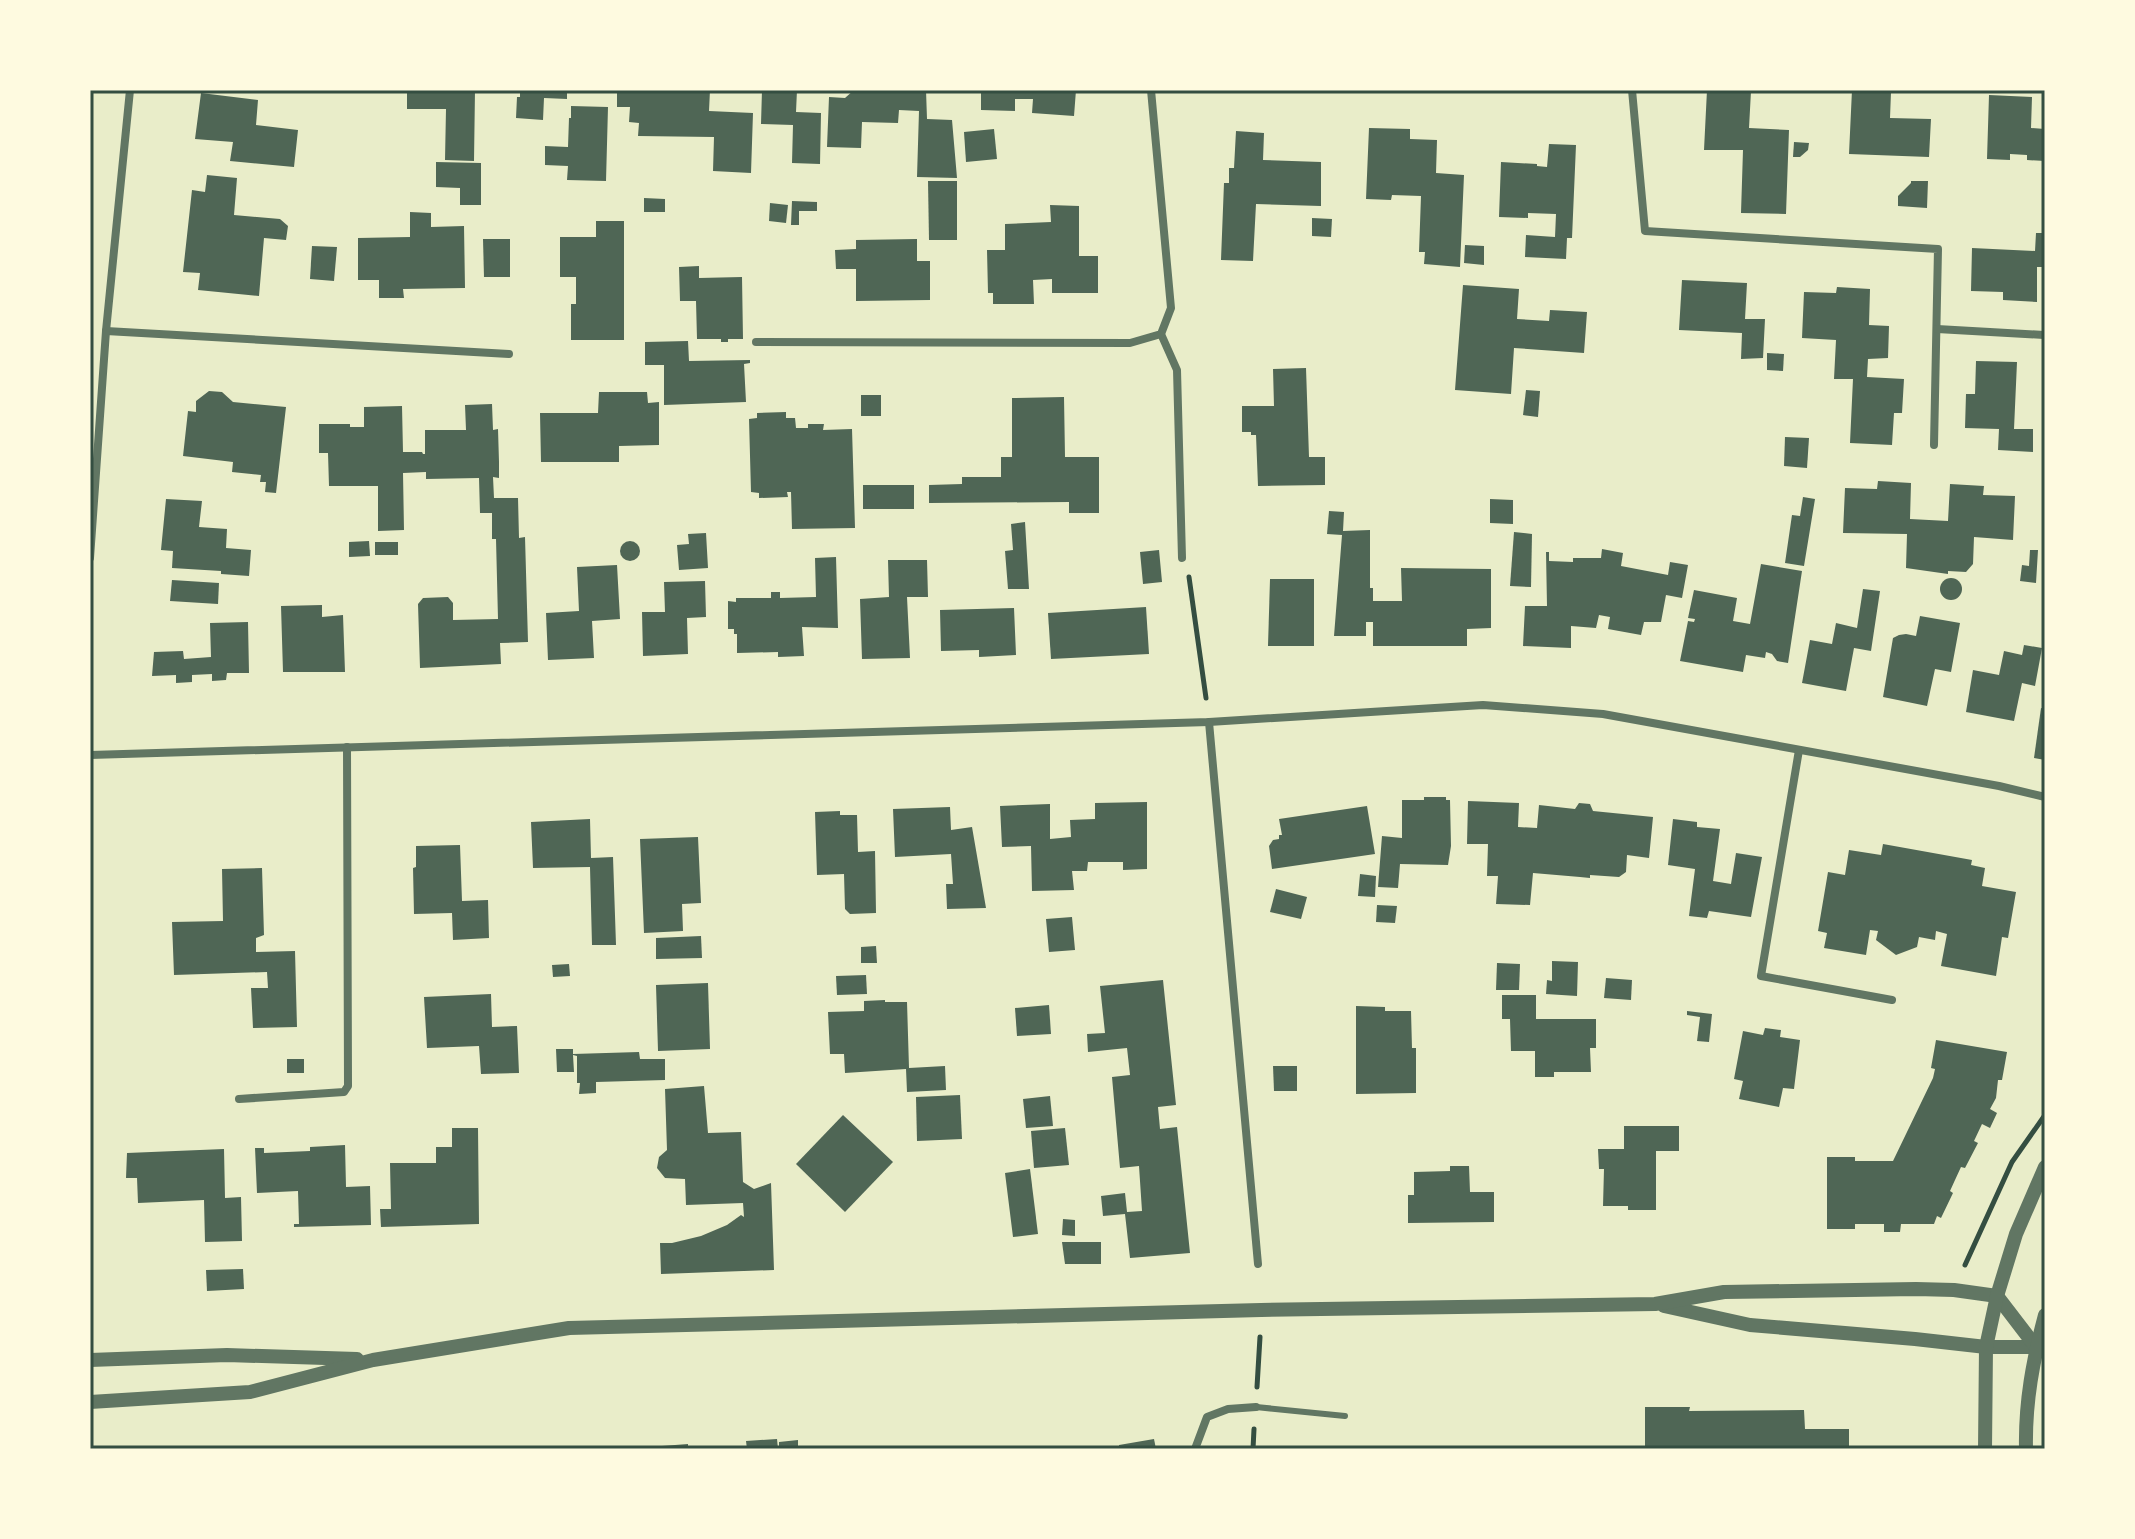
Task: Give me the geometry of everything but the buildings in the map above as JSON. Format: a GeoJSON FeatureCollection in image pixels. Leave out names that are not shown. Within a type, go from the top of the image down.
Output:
{"type":"FeatureCollection","features":[{"type":"Feature","properties":{"kind":"street"},"geometry":{"type":"LineString","coordinates":[[90,558],[106,331],[130,90]]}},
{"type":"Feature","properties":{"kind":"street"},"geometry":{"type":"LineString","coordinates":[[1151,90],[1171,308],[1161,334],[1177,370],[1182,558]]}},
{"type":"Feature","properties":{"kind":"street"},"geometry":{"type":"LineString","coordinates":[[1632,90],[1645,231],[1938,249],[1934,445]]}},
{"type":"Feature","properties":{"kind":"street"},"geometry":{"type":"LineString","coordinates":[[1937,329],[2044,335]]}},
{"type":"Feature","properties":{"kind":"street"},"geometry":{"type":"LineString","coordinates":[[106,331],[509,354]]}},
{"type":"Feature","properties":{"kind":"street"},"geometry":{"type":"LineString","coordinates":[[756,342],[1130,343],[1161,334]]}},
{"type":"Feature","properties":{"kind":"street"},"geometry":{"type":"LineString","coordinates":[[90,755],[1209,722],[1483,705],[1603,714],[2045,797]]}},
{"type":"Feature","properties":{"kind":"street"},"geometry":{"type":"LineString","coordinates":[[1209,722],[1258,1264]]}},
{"type":"Feature","properties":{"kind":"street"},"geometry":{"type":"LineString","coordinates":[[239,1099],[344,1092],[348,1086],[347,747]]}},
{"type":"Feature","properties":{"kind":"street"},"geometry":{"type":"LineString","coordinates":[[1799,750],[1761,976],[1892,1000]]}},
{"type":"Feature","properties":{"kind":"street"},"geometry":{"type":"LineString","coordinates":[[1985,1449],[1986,1347],[1997,1296],[2016,1234],[2045,1167]]}},
{"type":"Feature","properties":{"kind":"street"},"geometry":{"type":"LineString","coordinates":[[90,1402],[250,1392],[373,1360],[569,1328],[1261,1310],[1655,1304],[1724,1292],[1916,1289],[1997,1296],[2036,1347]]}},
{"type":"Feature","properties":{"kind":"street"},"geometry":{"type":"LineString","coordinates":[[1655,1304],[1750,1325],[1986,1347],[2036,1347]]}},
{"type":"Feature","properties":{"kind":"street"},"geometry":{"type":"LineString","coordinates":[[2026,1449],[2025,1414],[2036,1347],[2045,1315]]}},
{"type":"Feature","properties":{"kind":"street"},"geometry":{"type":"LineString","coordinates":[[90,1360],[227,1355],[373,1360]]}},
{"type":"Feature","properties":{"kind":"street"},"geometry":{"type":"LineString","coordinates":[[1195,1449],[1207,1417],[1228,1409],[1256,1407]]}},
{"type":"Feature","properties":{"kind":"lane"},"geometry":{"type":"LineString","coordinates":[[1256,1407],[1345,1416]]}},
{"type":"Feature","properties":{"kind":"path"},"geometry":{"type":"LineString","coordinates":[[1182,558],[1189,574],[1209,722]]}},
{"type":"Feature","properties":{"kind":"path"},"geometry":{"type":"LineString","coordinates":[[1253,1449],[1261,1310]]}}]}
